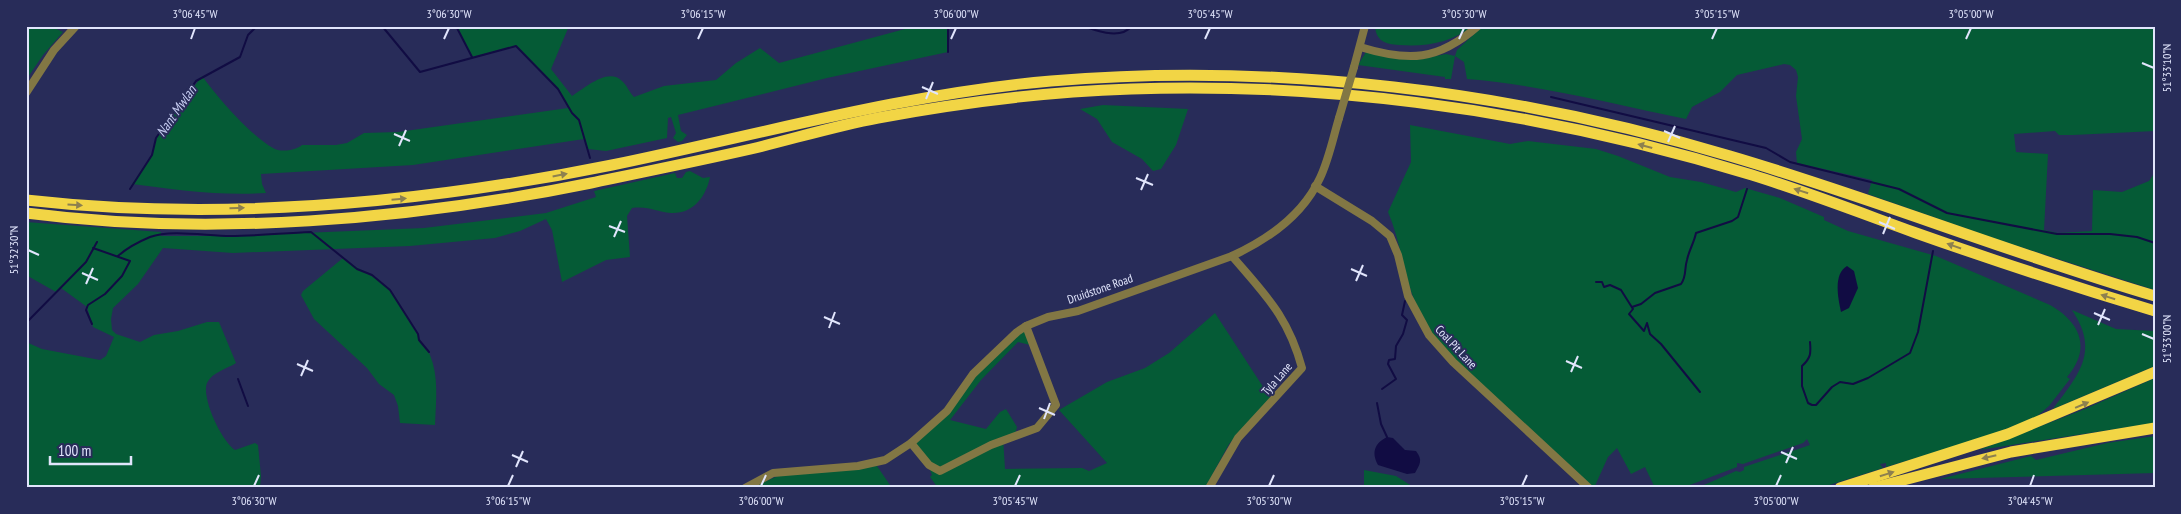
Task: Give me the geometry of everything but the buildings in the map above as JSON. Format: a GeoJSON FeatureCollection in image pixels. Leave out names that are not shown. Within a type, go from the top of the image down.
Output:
{"type":"FeatureCollection","features":[{"type":"Feature","properties":{"kind":"highway"},"geometry":{"type":"LineString","coordinates":[[26,200],[165,209],[315,206],[409,198],[512,184],[615,164],[806,121],[942,94],[1051,81],[1125,77],[1272,77],[1377,85],[1454,95],[1525,107],[1639,131],[1727,155],[1814,182],[2024,256],[2155,296]]}},
{"type":"Feature","properties":{"kind":"highway"},"geometry":{"type":"LineString","coordinates":[[26,214],[159,223],[307,222],[402,213],[582,184],[746,150],[872,119],[951,105],[1030,96],[1124,89],[1256,90],[1373,97],[1447,107],[1537,122],[1636,143],[1749,174],[1995,260],[2155,311]]}},
{"type":"Feature","properties":{"kind":"highway"},"geometry":{"type":"LineString","coordinates":[[1840,488],[2008,434],[2155,372]]}},
{"type":"Feature","properties":{"kind":"highway"},"geometry":{"type":"LineString","coordinates":[[1873,488],[2011,452],[2155,428]]}},
{"type":"Feature","properties":{"kind":"street"},"geometry":{"type":"LineString","coordinates":[[26,93],[54,50],[76,26]]}},
{"type":"Feature","properties":{"kind":"street","name":"Druidstone Road"},"geometry":{"type":"LineString","coordinates":[[745,488],[773,473],[875,463],[885,460],[911,443],[947,411],[973,374],[993,353],[1026,326],[1048,317],[1078,311],[1232,256],[1273,234],[1288,221],[1316,186],[1327,158],[1365,26]]}},
{"type":"Feature","properties":{"kind":"street"},"geometry":{"type":"LineString","coordinates":[[1360,47],[1385,54],[1417,56],[1445,51],[1478,26]]}},
{"type":"Feature","properties":{"kind":"street","name":"Coal Pit Lane"},"geometry":{"type":"LineString","coordinates":[[1316,186],[1372,222],[1390,236],[1398,255],[1408,296],[1429,335],[1460,368],[1589,488]]}},
{"type":"Feature","properties":{"kind":"street","name":"Tyla Lane"},"geometry":{"type":"LineString","coordinates":[[1209,488],[1238,438],[1302,368],[1298,352],[1278,310],[1232,256]]}},
{"type":"Feature","properties":{"kind":"street"},"geometry":{"type":"LineString","coordinates":[[911,443],[929,465],[940,472],[991,445],[1037,428],[1056,405],[1026,326]]}},
{"type":"Feature","properties":{"kind":"green space"},"geometry":{"type":"Polygon","coordinates":[[[50,26],[63,32],[43,55],[26,80],[26,27],[50,26]]]}},
{"type":"Feature","properties":{"kind":"green space"},"geometry":{"type":"Polygon","coordinates":[[[456,26],[569,26],[551,69],[572,96],[597,80],[610,76],[622,81],[634,97],[664,86],[716,80],[736,63],[760,48],[779,63],[916,26],[948,26],[948,52],[827,78],[678,115],[681,131],[687,135],[682,141],[678,142],[673,138],[676,133],[671,117],[668,118],[667,138],[606,151],[588,149],[584,139],[413,165],[261,174],[262,184],[266,193],[215,193],[132,184],[152,155],[156,138],[202,76],[244,125],[276,150],[284,151],[302,145],[336,145],[347,143],[364,133],[398,132],[568,108],[558,89],[516,46],[472,57],[456,26]]]}},
{"type":"Feature","properties":{"kind":"green space"},"geometry":{"type":"Polygon","coordinates":[[[1375,26],[1473,26],[1456,36],[1438,43],[1394,45],[1386,43],[1379,38],[1375,26]]]}},
{"type":"Feature","properties":{"kind":"green space"},"geometry":{"type":"Polygon","coordinates":[[[1483,26],[2155,26],[2155,131],[2073,135],[2059,135],[2055,131],[2014,134],[2016,152],[2048,154],[2044,230],[2058,233],[2092,231],[2093,190],[2122,192],[2149,181],[2155,172],[2155,290],[1999,240],[1868,194],[1872,180],[1797,163],[1796,152],[1802,139],[1796,96],[1798,77],[1796,70],[1790,65],[1784,64],[1737,75],[1720,92],[1692,107],[1686,119],[1550,90],[1467,79],[1464,62],[1455,56],[1457,50],[1483,26]]]}},
{"type":"Feature","properties":{"kind":"green space"},"geometry":{"type":"Polygon","coordinates":[[[1366,52],[1421,59],[1446,54],[1455,56],[1451,79],[1358,65],[1366,52]]]}},
{"type":"Feature","properties":{"kind":"green space"},"geometry":{"type":"Polygon","coordinates":[[[1103,105],[1188,109],[1176,145],[1161,169],[1153,171],[1142,159],[1112,142],[1097,119],[1080,109],[1103,105]]]}},
{"type":"Feature","properties":{"kind":"green space"},"geometry":{"type":"Polygon","coordinates":[[[1410,125],[1510,144],[1528,141],[1596,149],[1670,177],[1701,182],[1736,192],[1745,188],[1780,198],[1824,217],[1824,220],[1848,231],[1936,256],[2050,305],[2069,319],[2075,328],[2081,346],[2079,356],[2067,377],[2070,379],[2049,406],[2035,418],[1979,439],[1886,467],[1886,463],[1880,464],[1883,468],[1820,488],[1697,488],[1736,471],[1740,472],[1744,470],[1744,467],[1810,445],[1807,439],[1803,443],[1743,464],[1737,463],[1737,467],[1682,488],[1655,488],[1645,467],[1631,474],[1617,448],[1608,457],[1594,488],[1443,347],[1420,313],[1410,288],[1397,237],[1388,212],[1411,162],[1410,125]]]}},
{"type":"Feature","properties":{"kind":"green space"},"geometry":{"type":"Polygon","coordinates":[[[690,171],[703,178],[710,177],[702,197],[697,203],[686,211],[679,213],[632,208],[627,216],[630,257],[606,260],[562,282],[552,230],[546,219],[520,231],[495,238],[410,246],[233,253],[163,248],[138,284],[113,308],[112,330],[116,334],[140,342],[154,335],[178,331],[207,322],[219,322],[236,363],[216,373],[209,379],[206,390],[207,399],[219,429],[235,450],[255,443],[258,445],[261,476],[260,488],[26,488],[26,342],[42,349],[100,360],[106,356],[114,337],[93,327],[87,307],[61,288],[56,292],[26,275],[26,222],[161,232],[161,236],[233,236],[424,228],[546,213],[596,197],[594,191],[675,173],[677,178],[682,178],[686,172],[690,171]]]}},
{"type":"Feature","properties":{"kind":"green space"},"geometry":{"type":"Polygon","coordinates":[[[343,258],[391,291],[430,355],[436,380],[435,425],[400,423],[398,406],[394,395],[379,384],[367,368],[314,319],[301,295],[303,291],[343,258]]]}},
{"type":"Feature","properties":{"kind":"green space"},"geometry":{"type":"Polygon","coordinates":[[[2072,310],[2116,329],[2155,331],[2155,366],[2053,409],[2071,385],[2083,362],[2085,351],[2084,338],[2072,310]]]}},
{"type":"Feature","properties":{"kind":"green space"},"geometry":{"type":"Polygon","coordinates":[[[1215,313],[1271,399],[1229,444],[1205,488],[938,488],[930,477],[932,475],[930,463],[915,444],[975,376],[1024,330],[1030,345],[1018,342],[981,380],[950,420],[986,429],[1000,412],[1006,409],[1017,427],[1015,434],[1003,437],[1005,469],[1082,468],[1089,471],[1107,463],[1059,410],[1107,382],[1145,368],[1169,353],[1215,313]]]}},
{"type":"Feature","properties":{"kind":"green space"},"geometry":{"type":"Polygon","coordinates":[[[2155,378],[2155,423],[1979,450],[2085,409],[2155,378]]]}},
{"type":"Feature","properties":{"kind":"green space"},"geometry":{"type":"Polygon","coordinates":[[[2155,436],[2155,473],[1940,479],[2031,456],[2036,460],[2107,443],[2155,436]]]}},
{"type":"Feature","properties":{"kind":"green space"},"geometry":{"type":"Polygon","coordinates":[[[877,466],[892,488],[751,488],[780,475],[796,472],[877,466]]]}},
{"type":"Feature","properties":{"kind":"green space"},"geometry":{"type":"Polygon","coordinates":[[[1364,470],[1396,476],[1415,488],[1364,488],[1364,470]]]}},
{"type":"Feature","properties":{"kind":"shaded area"},"geometry":{"type":"Polygon","coordinates":[[[1847,266],[1854,271],[1858,288],[1849,308],[1841,312],[1838,280],[1847,266]]]}},
{"type":"Feature","properties":{"kind":"shaded area"},"geometry":{"type":"Polygon","coordinates":[[[1387,437],[1393,438],[1405,450],[1416,451],[1420,457],[1420,462],[1415,473],[1407,474],[1378,465],[1375,448],[1387,437]]]}},
{"type":"Feature","properties":{"kind":"waterway","name":"Nant Mwlan"},"geometry":{"type":"LineString","coordinates":[[130,189],[152,155],[156,138],[196,81],[240,57],[248,35],[257,26]]}},
{"type":"Feature","properties":{"kind":"waterway"},"geometry":{"type":"LineString","coordinates":[[382,26],[420,72],[516,46],[558,89],[572,113],[579,120],[590,158]]}},
{"type":"Feature","properties":{"kind":"waterway"},"geometry":{"type":"LineString","coordinates":[[456,26],[472,57]]}},
{"type":"Feature","properties":{"kind":"waterway"},"geometry":{"type":"LineString","coordinates":[[948,26],[948,52]]}},
{"type":"Feature","properties":{"kind":"waterway"},"geometry":{"type":"LineString","coordinates":[[1083,26],[1109,33],[1121,33],[1132,26]]}},
{"type":"Feature","properties":{"kind":"waterway"},"geometry":{"type":"LineString","coordinates":[[1551,97],[1766,148],[1790,162],[1899,189],[1947,213],[2057,234],[2110,234],[2137,237],[2155,243]]}},
{"type":"Feature","properties":{"kind":"waterway"},"geometry":{"type":"LineString","coordinates":[[1632,307],[1641,304],[1655,293],[1681,284],[1696,233],[1732,221],[1738,217],[1747,189]]}},
{"type":"Feature","properties":{"kind":"waterway"},"geometry":{"type":"LineString","coordinates":[[118,256],[150,237],[168,233],[240,236],[311,232],[357,269],[372,275],[390,290],[418,334],[419,340],[429,352]]}},
{"type":"Feature","properties":{"kind":"waterway","name":"Nant Mwlan"},"geometry":{"type":"LineString","coordinates":[[26,323],[86,262],[97,242]]}},
{"type":"Feature","properties":{"kind":"waterway"},"geometry":{"type":"LineString","coordinates":[[92,324],[86,310],[88,305],[105,294],[122,276],[130,261],[93,248]]}},
{"type":"Feature","properties":{"kind":"waterway"},"geometry":{"type":"LineString","coordinates":[[1810,342],[1810,355],[1802,366],[1802,386],[1808,403],[1812,405],[1816,405],[1832,387],[1840,382],[1853,384],[1868,378],[1910,353],[1918,332],[1933,251]]}},
{"type":"Feature","properties":{"kind":"waterway"},"geometry":{"type":"LineString","coordinates":[[1596,282],[1602,282],[1604,287],[1610,285],[1621,290],[1633,309],[1629,314],[1644,331],[1647,323],[1650,334],[1661,344],[1700,392]]}},
{"type":"Feature","properties":{"kind":"waterway"},"geometry":{"type":"LineString","coordinates":[[1382,389],[1396,379],[1388,364],[1389,360],[1395,359],[1396,346],[1403,334],[1407,320],[1402,315],[1405,301]]}},
{"type":"Feature","properties":{"kind":"waterway"},"geometry":{"type":"LineString","coordinates":[[238,379],[248,406]]}},
{"type":"Feature","properties":{"kind":"waterway"},"geometry":{"type":"LineString","coordinates":[[1377,403],[1381,424],[1387,437]]}}]}
